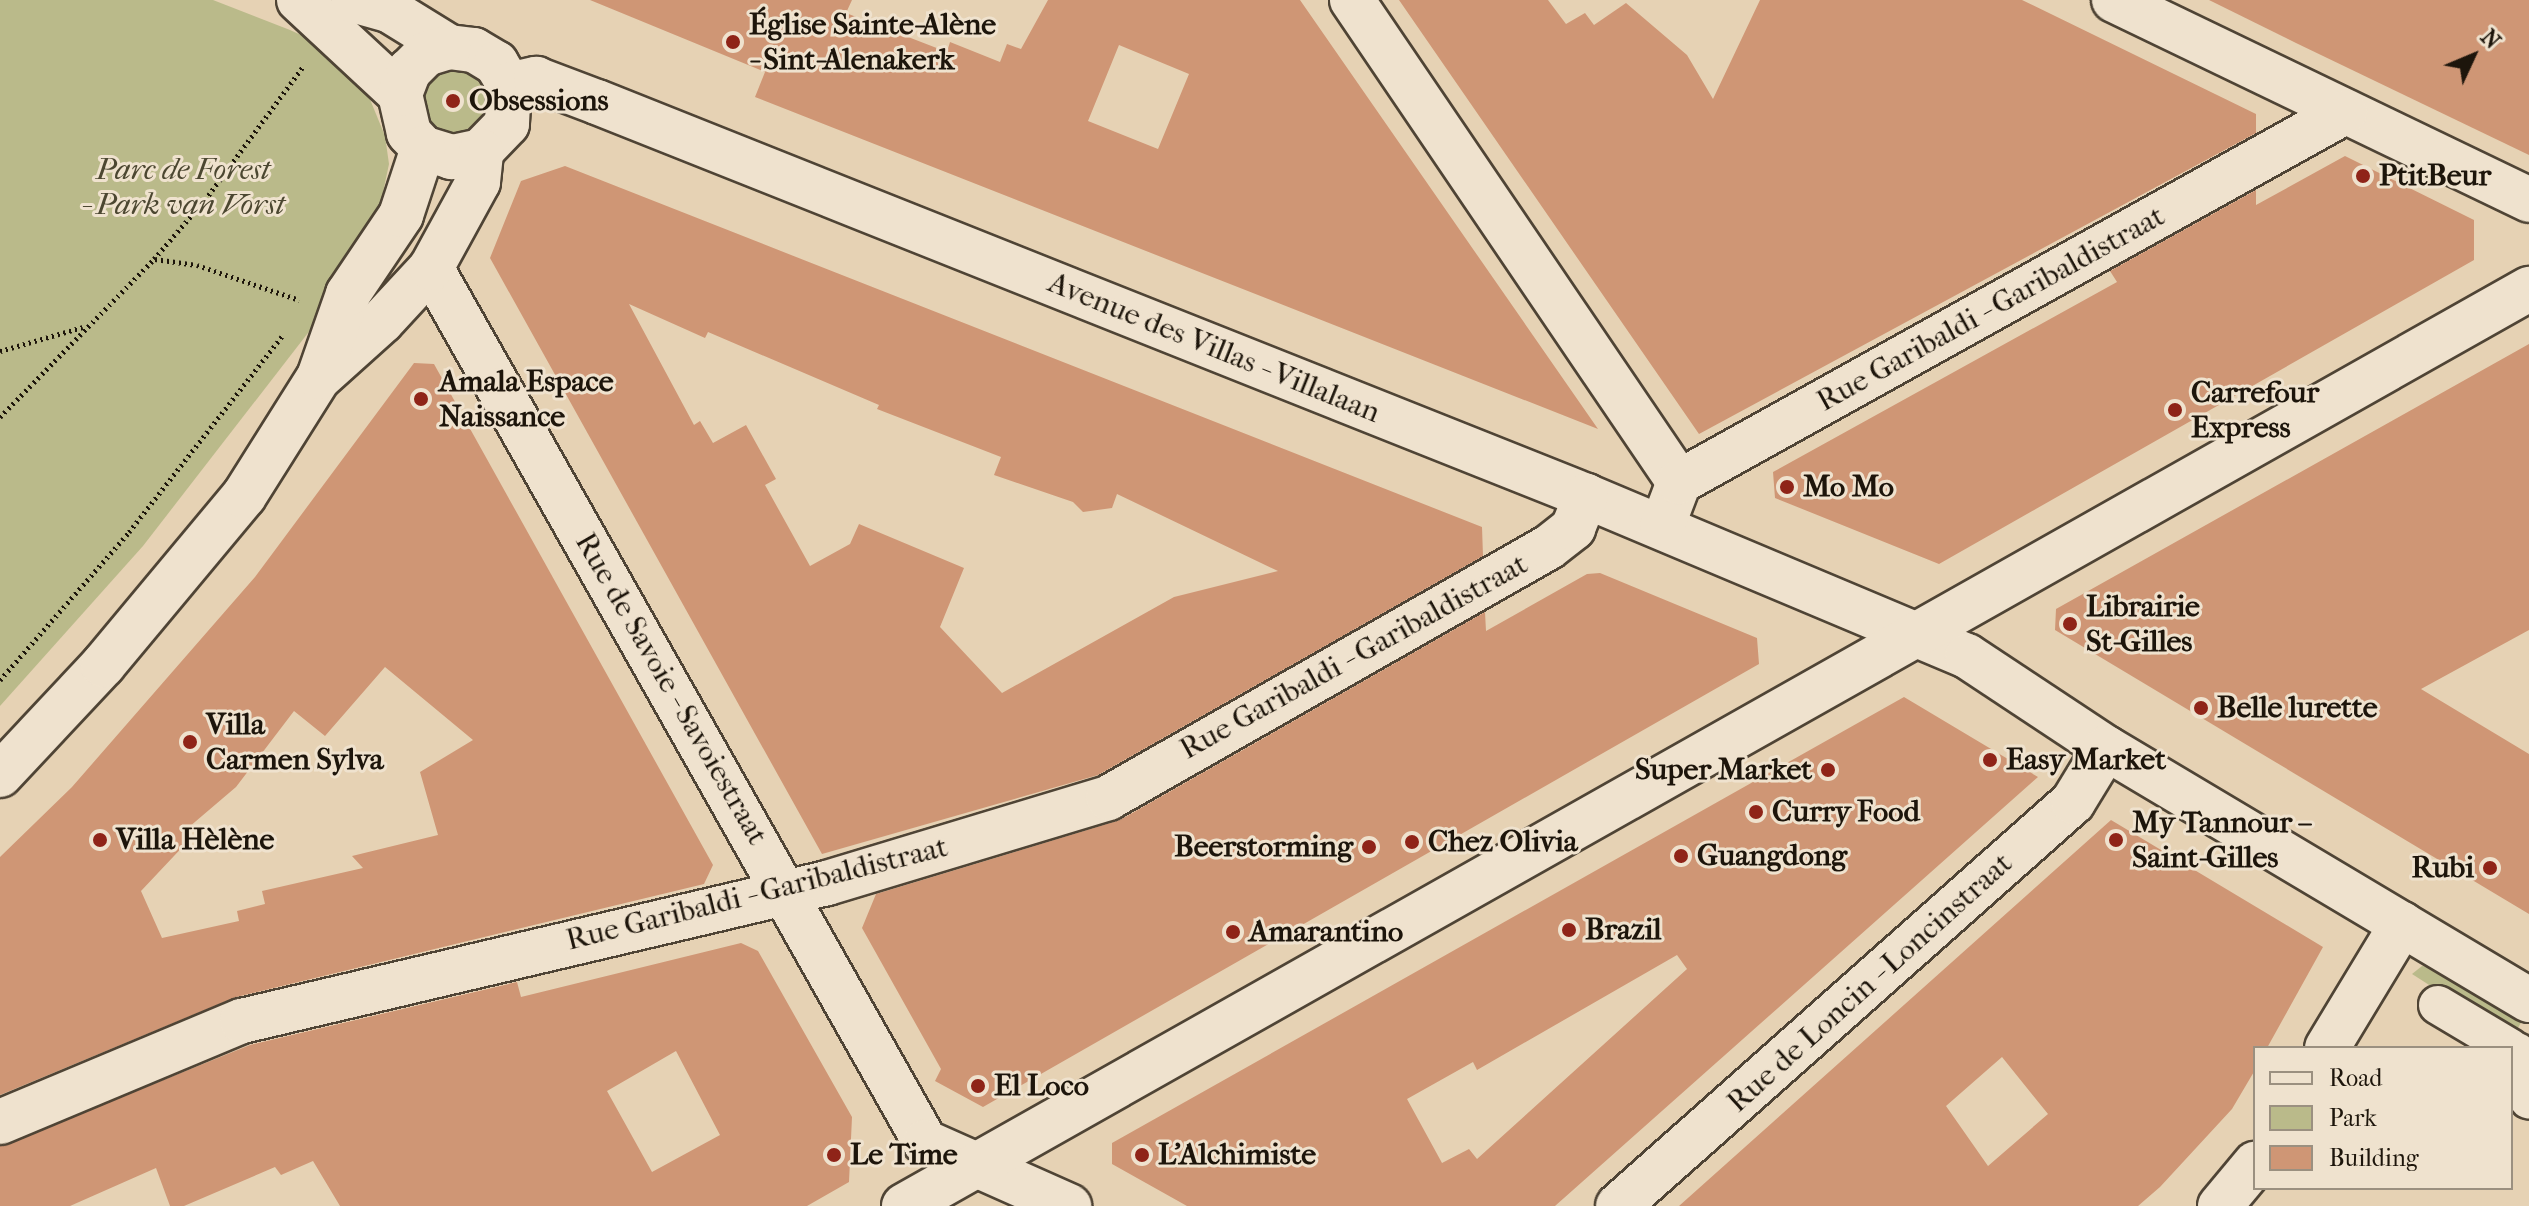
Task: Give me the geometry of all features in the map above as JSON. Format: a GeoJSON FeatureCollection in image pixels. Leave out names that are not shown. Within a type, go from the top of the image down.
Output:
{"type":"FeatureCollection","features":[{"type":"Feature","properties":{"kind":"street"},"geometry":{"type":"LineString","coordinates":[[299,0],[400,94],[409,133],[423,148],[452,157],[481,151],[507,124],[509,85],[496,63],[474,50],[449,47],[426,54],[409,71],[400,94]]}},
{"type":"Feature","properties":{"kind":"street"},"geometry":{"type":"LineString","coordinates":[[353,0],[389,10],[449,47]]}},
{"type":"Feature","properties":{"kind":"street"},"geometry":{"type":"LineString","coordinates":[[1352,0],[1679,482],[1662,527]]}},
{"type":"Feature","properties":{"kind":"street"},"geometry":{"type":"LineString","coordinates":[[2114,0],[2529,200]]}},
{"type":"Feature","properties":{"kind":"street","name":"Avenue des Villas - Villalaan"},"geometry":{"type":"LineString","coordinates":[[509,85],[536,79],[597,102],[1586,496],[1967,656],[2106,748],[2529,1000]]}},
{"type":"Feature","properties":{"kind":"street","name":"Rue Garibaldi - Garibaldistraat"},"geometry":{"type":"LineString","coordinates":[[1679,482],[2345,112]]}},
{"type":"Feature","properties":{"kind":"street"},"geometry":{"type":"LineString","coordinates":[[0,775],[103,665],[244,496],[319,377],[348,294],[401,215],[423,148]]}},
{"type":"Feature","properties":{"kind":"street"},"geometry":{"type":"LineString","coordinates":[[319,377],[382,321],[431,268],[478,182],[481,151]]}},
{"type":"Feature","properties":{"kind":"street","name":"Rue de Savoie - Savoiestraat"},"geometry":{"type":"LineString","coordinates":[[431,268],[787,892],[925,1142],[1069,1206]]}},
{"type":"Feature","properties":{"kind":"street"},"geometry":{"type":"LineString","coordinates":[[904,1206],[2529,289]]}},
{"type":"Feature","properties":{"kind":"street","name":"Rue Garibaldi - Garibaldistraat"},"geometry":{"type":"LineString","coordinates":[[0,1122],[242,1021],[787,892],[1108,798],[1549,547],[1573,528],[1586,496]]}},
{"type":"Feature","properties":{"kind":"street","name":"Rue de Loncin - Loncinstraat"},"geometry":{"type":"LineString","coordinates":[[1618,1206],[2073,802],[2106,748]]}},
{"type":"Feature","properties":{"kind":"street"},"geometry":{"type":"LineString","coordinates":[[2328,1046],[2402,924]]}},
{"type":"Feature","properties":{"kind":"street"},"geometry":{"type":"LineString","coordinates":[[2438,1005],[2511,1046]]}},
{"type":"Feature","properties":{"kind":"street"},"geometry":{"type":"LineString","coordinates":[[2516,1049],[2529,1100]]}},
{"type":"Feature","properties":{"kind":"street"},"geometry":{"type":"LineString","coordinates":[[2220,1206],[2253,1166]]}},
{"type":"Feature","properties":{"kind":"path"},"geometry":{"type":"LineString","coordinates":[[0,417],[84,327],[154,259],[205,200],[304,65]]}},
{"type":"Feature","properties":{"kind":"path"},"geometry":{"type":"LineString","coordinates":[[154,259],[197,265],[307,303],[298,315]]}},
{"type":"Feature","properties":{"kind":"path"},"geometry":{"type":"LineString","coordinates":[[0,680],[138,521],[290,326]]}},
{"type":"Feature","properties":{"kind":"path"},"geometry":{"type":"LineString","coordinates":[[0,351],[84,327]]}},
{"type":"Feature","properties":{"kind":"green space","name":"Parc de Forest - Park van Vorst"},"geometry":{"type":"Polygon","coordinates":[[[0,0],[213,0],[290,30],[314,41],[367,92],[385,136],[389,164],[378,216],[311,329],[143,546],[0,706],[0,0]]]}},
{"type":"Feature","properties":{"kind":"green space"},"geometry":{"type":"Polygon","coordinates":[[[454,70],[466,72],[476,79],[483,89],[483,113],[476,123],[466,130],[454,132],[442,130],[432,123],[425,113],[423,101],[425,89],[432,79],[442,72],[454,70]]]}},
{"type":"Feature","properties":{"kind":"green space"},"geometry":{"type":"Polygon","coordinates":[[[2422,966],[2435,968],[2522,1021],[2512,1038],[2412,974],[2422,966]]]}},
{"type":"Feature","properties":{"kind":"building"},"geometry":{"type":"Polygon","coordinates":[[[590,0],[852,0],[846,13],[947,52],[950,42],[1000,62],[1007,44],[1021,49],[1048,0],[1300,0],[1598,429],[755,97],[765,72],[590,0]],[[1119,45],[1088,121],[1158,149],[1189,74],[1119,45]]]}},
{"type":"Feature","properties":{"kind":"building"},"geometry":{"type":"Polygon","coordinates":[[[1399,0],[1548,0],[1566,24],[1585,13],[1594,25],[1626,3],[1687,55],[1713,99],[1760,0],[2022,0],[2256,114],[2256,133],[1699,434],[1399,0]]]}},
{"type":"Feature","properties":{"kind":"building"},"geometry":{"type":"Polygon","coordinates":[[[2209,0],[2529,0],[2529,155],[2296,43],[2209,0]]]}},
{"type":"Feature","properties":{"kind":"building"},"geometry":{"type":"Polygon","coordinates":[[[2345,156],[2474,220],[2474,260],[1939,564],[1775,498],[1773,472],[2117,282],[2110,271],[2256,190],[2256,205],[2345,156]]]}},
{"type":"Feature","properties":{"kind":"building"},"geometry":{"type":"Polygon","coordinates":[[[565,166],[1482,527],[1483,556],[1098,775],[822,854],[490,258],[521,181],[565,166]],[[629,304],[694,425],[700,421],[713,443],[746,425],[776,479],[765,485],[810,566],[850,544],[859,524],[964,568],[940,627],[1002,693],[1174,597],[1278,571],[1117,494],[1112,508],[1083,512],[1073,502],[994,475],[1001,457],[877,409],[879,405],[708,332],[705,338],[629,304]]]}},
{"type":"Feature","properties":{"kind":"building"},"geometry":{"type":"Polygon","coordinates":[[[2529,344],[2529,630],[2421,689],[2529,754],[2529,914],[2055,630],[2056,609],[2529,344]]]}},
{"type":"Feature","properties":{"kind":"building"},"geometry":{"type":"Polygon","coordinates":[[[414,363],[434,364],[713,865],[704,884],[236,997],[0,1095],[0,857],[72,787],[255,577],[414,363]],[[385,667],[325,736],[294,711],[236,787],[182,833],[190,839],[141,891],[162,938],[239,921],[237,911],[265,904],[262,891],[363,868],[352,856],[438,835],[420,772],[473,740],[385,667]]]}},
{"type":"Feature","properties":{"kind":"building"},"geometry":{"type":"Polygon","coordinates":[[[1600,573],[1757,638],[1759,664],[983,1107],[935,1081],[941,1069],[862,928],[876,894],[1120,820],[1485,612],[1486,631],[1587,574],[1600,573]]]}},
{"type":"Feature","properties":{"kind":"building"},"geometry":{"type":"Polygon","coordinates":[[[1904,697],[2038,777],[1555,1206],[1187,1206],[1112,1164],[1112,1143],[1904,697]],[[1677,955],[1477,1070],[1473,1062],[1407,1099],[1442,1163],[1469,1149],[1477,1159],[1687,969],[1677,955]]]}},
{"type":"Feature","properties":{"kind":"building"},"geometry":{"type":"Polygon","coordinates":[[[2111,820],[2323,947],[2268,1046],[2253,1046],[2253,1073],[2232,1109],[2160,1187],[2138,1206],[1679,1206],[2111,820]],[[2002,1057],[1946,1106],[1988,1166],[2048,1114],[2002,1057]]]}},
{"type":"Feature","properties":{"kind":"building"},"geometry":{"type":"Polygon","coordinates":[[[741,943],[758,951],[852,1117],[849,1182],[807,1206],[340,1206],[313,1161],[281,1175],[275,1167],[184,1206],[170,1206],[156,1168],[70,1206],[0,1206],[0,1146],[250,1045],[517,982],[521,997],[741,943]],[[676,1051],[607,1091],[652,1172],[720,1135],[676,1051]]]}},
{"type":"Feature","properties":{"kind":"place","name":"Église Sainte-Alène - Sint-Alenakerk"},"geometry":{"type":"Point","coordinates":[733,42]}},
{"type":"Feature","properties":{"kind":"place","name":"Obsessions"},"geometry":{"type":"Point","coordinates":[453,101]}},
{"type":"Feature","properties":{"kind":"place","name":"PtitBeur"},"geometry":{"type":"Point","coordinates":[2363,176]}},
{"type":"Feature","properties":{"kind":"place","name":"Amala Espace Naissance"},"geometry":{"type":"Point","coordinates":[421,399]}},
{"type":"Feature","properties":{"kind":"place","name":"Carrefour Express"},"geometry":{"type":"Point","coordinates":[2175,410]}},
{"type":"Feature","properties":{"kind":"place","name":"Mo Mo"},"geometry":{"type":"Point","coordinates":[1787,487]}},
{"type":"Feature","properties":{"kind":"place","name":"Librairie St-Gilles"},"geometry":{"type":"Point","coordinates":[2070,624]}},
{"type":"Feature","properties":{"kind":"place","name":"Belle lurette"},"geometry":{"type":"Point","coordinates":[2201,708]}},
{"type":"Feature","properties":{"kind":"place","name":"Villa Carmen Sylva"},"geometry":{"type":"Point","coordinates":[190,742]}},
{"type":"Feature","properties":{"kind":"place","name":"Easy Market"},"geometry":{"type":"Point","coordinates":[1990,760]}},
{"type":"Feature","properties":{"kind":"place","name":"Super Market"},"geometry":{"type":"Point","coordinates":[1828,770]}},
{"type":"Feature","properties":{"kind":"place","name":"Curry Food"},"geometry":{"type":"Point","coordinates":[1756,812]}},
{"type":"Feature","properties":{"kind":"place","name":"Villa Hèlène"},"geometry":{"type":"Point","coordinates":[100,840]}},
{"type":"Feature","properties":{"kind":"place","name":"My Tannour – Saint-Gilles"},"geometry":{"type":"Point","coordinates":[2116,840]}},
{"type":"Feature","properties":{"kind":"place","name":"Chez Olivia"},"geometry":{"type":"Point","coordinates":[1412,842]}},
{"type":"Feature","properties":{"kind":"place","name":"Beerstorming"},"geometry":{"type":"Point","coordinates":[1369,847]}},
{"type":"Feature","properties":{"kind":"place","name":"Guangdong"},"geometry":{"type":"Point","coordinates":[1681,856]}},
{"type":"Feature","properties":{"kind":"place","name":"Rubi"},"geometry":{"type":"Point","coordinates":[2490,868]}},
{"type":"Feature","properties":{"kind":"place","name":"Brazil"},"geometry":{"type":"Point","coordinates":[1569,930]}},
{"type":"Feature","properties":{"kind":"place","name":"Amarantino"},"geometry":{"type":"Point","coordinates":[1233,932]}},
{"type":"Feature","properties":{"kind":"place","name":"El Loco"},"geometry":{"type":"Point","coordinates":[978,1086]}},
{"type":"Feature","properties":{"kind":"place","name":"Le Time"},"geometry":{"type":"Point","coordinates":[834,1155]}},
{"type":"Feature","properties":{"kind":"place","name":"L’Alchimiste"},"geometry":{"type":"Point","coordinates":[1142,1155]}}]}
